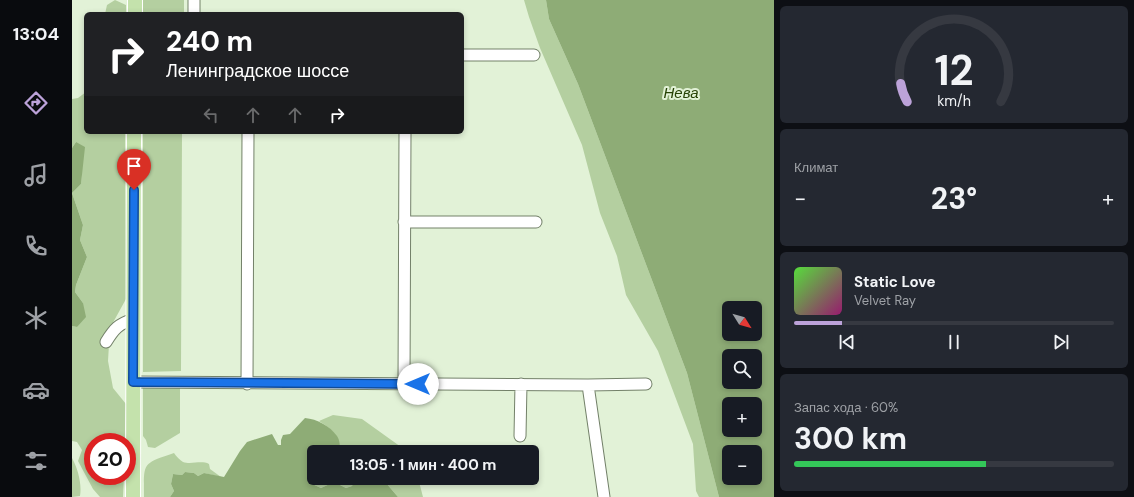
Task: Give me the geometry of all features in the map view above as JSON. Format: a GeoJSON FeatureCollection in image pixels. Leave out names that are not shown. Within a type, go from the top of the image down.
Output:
{"type":"FeatureCollection","features":[{"type":"Feature","properties":{"kind":"main road"},"geometry":{"type":"LineString","coordinates":[[135,0],[135,12]]}},
{"type":"Feature","properties":{"kind":"main road"},"geometry":{"type":"LineString","coordinates":[[132,497],[134,134]]}},
{"type":"Feature","properties":{"kind":"street"},"geometry":{"type":"LineString","coordinates":[[194,0],[194,12]]}},
{"type":"Feature","properties":{"kind":"street"},"geometry":{"type":"LineString","coordinates":[[464,55],[534,55]]}},
{"type":"Feature","properties":{"kind":"street"},"geometry":{"type":"LineString","coordinates":[[247,384],[248,134]]}},
{"type":"Feature","properties":{"kind":"street"},"geometry":{"type":"LineString","coordinates":[[404,134],[404,384]]}},
{"type":"Feature","properties":{"kind":"street"},"geometry":{"type":"LineString","coordinates":[[404,222],[536,222]]}},
{"type":"Feature","properties":{"kind":"street"},"geometry":{"type":"LineString","coordinates":[[106,342],[114,329],[123,322],[134,318]]}},
{"type":"Feature","properties":{"kind":"street"},"geometry":{"type":"LineString","coordinates":[[133,382],[247,384],[646,384]]}},
{"type":"Feature","properties":{"kind":"street"},"geometry":{"type":"LineString","coordinates":[[520,384],[520,436]]}},
{"type":"Feature","properties":{"kind":"street"},"geometry":{"type":"LineString","coordinates":[[588,385],[604,497]]}},
{"type":"Feature","properties":{"kind":"shaded area"},"geometry":{"type":"Polygon","coordinates":[[[115,0],[126,5],[126,12],[105,12],[107,5],[115,0]]]}},
{"type":"Feature","properties":{"kind":"shaded area"},"geometry":{"type":"Polygon","coordinates":[[[142,0],[184,0],[184,12],[142,12],[142,0]]]}},
{"type":"Feature","properties":{"kind":"shaded area"},"geometry":{"type":"Polygon","coordinates":[[[524,0],[546,0],[549,19],[578,84],[687,373],[719,497],[699,497],[696,491],[693,444],[658,351],[626,295],[617,256],[600,213],[582,145],[540,48],[524,0]]]}},
{"type":"Feature","properties":{"kind":"shaded area"},"geometry":{"type":"Polygon","coordinates":[[[84,94],[84,134],[125,134],[126,299],[110,328],[108,361],[113,388],[126,404],[125,433],[84,433],[84,472],[78,461],[82,450],[77,442],[72,441],[72,326],[77,327],[83,303],[75,292],[76,285],[87,257],[80,240],[83,225],[72,193],[81,184],[82,171],[76,142],[72,148],[72,99],[78,98],[84,94]]]}},
{"type":"Feature","properties":{"kind":"shaded area"},"geometry":{"type":"Polygon","coordinates":[[[143,134],[182,134],[181,371],[143,372],[143,134]]]}},
{"type":"Feature","properties":{"kind":"shaded area"},"geometry":{"type":"Polygon","coordinates":[[[143,387],[180,388],[180,433],[155,448],[148,447],[143,436],[143,387]]]}},
{"type":"Feature","properties":{"kind":"shaded area"},"geometry":{"type":"Polygon","coordinates":[[[333,415],[362,419],[398,445],[339,445],[337,437],[328,427],[319,421],[333,415]]]}},
{"type":"Feature","properties":{"kind":"shaded area"},"geometry":{"type":"Polygon","coordinates":[[[174,453],[183,462],[203,462],[209,464],[210,469],[221,477],[204,473],[198,476],[194,473],[185,472],[182,475],[173,474],[171,484],[174,491],[170,497],[144,497],[144,477],[147,466],[155,460],[174,453]]]}},
{"type":"Feature","properties":{"kind":"shaded area"},"geometry":{"type":"Polygon","coordinates":[[[72,458],[79,477],[80,496],[72,497],[72,458]]]}},
{"type":"Feature","properties":{"kind":"shaded area"},"geometry":{"type":"Polygon","coordinates":[[[91,485],[124,485],[123,497],[100,497],[91,485]]]}},
{"type":"Feature","properties":{"kind":"shaded area"},"geometry":{"type":"Polygon","coordinates":[[[314,485],[328,485],[321,488],[314,485]]]}},
{"type":"Feature","properties":{"kind":"shaded area"},"geometry":{"type":"Polygon","coordinates":[[[340,485],[352,485],[352,486],[346,488],[340,485]]]}},
{"type":"Feature","properties":{"kind":"shaded area"},"geometry":{"type":"Polygon","coordinates":[[[388,485],[420,485],[423,497],[398,497],[388,485]]]}},
{"type":"Feature","properties":{"kind":"water","name":"Нева"},"geometry":{"type":"Polygon","coordinates":[[[546,0],[774,0],[774,497],[719,497],[687,373],[578,84],[549,19],[546,0]]]}},
{"type":"Feature","properties":{"kind":"water"},"geometry":{"type":"Polygon","coordinates":[[[76,142],[85,147],[81,184],[72,193],[72,148],[76,142]]]}},
{"type":"Feature","properties":{"kind":"water"},"geometry":{"type":"Polygon","coordinates":[[[72,193],[83,225],[80,240],[87,257],[76,285],[75,292],[83,303],[86,317],[77,327],[72,326],[72,193]]]}},
{"type":"Feature","properties":{"kind":"water"},"geometry":{"type":"Polygon","coordinates":[[[305,418],[319,421],[331,429],[338,438],[340,445],[307,445],[307,485],[314,485],[321,488],[328,485],[340,485],[346,488],[352,485],[388,485],[398,497],[170,497],[174,491],[171,484],[173,474],[182,475],[185,472],[194,473],[198,476],[204,473],[224,477],[247,442],[272,434],[278,445],[281,445],[283,435],[290,434],[305,418]]]}},
{"type":"Feature","properties":{"kind":"route"},"geometry":{"type":"LineString","coordinates":[[134,190],[133,382],[418,384]]}}]}
